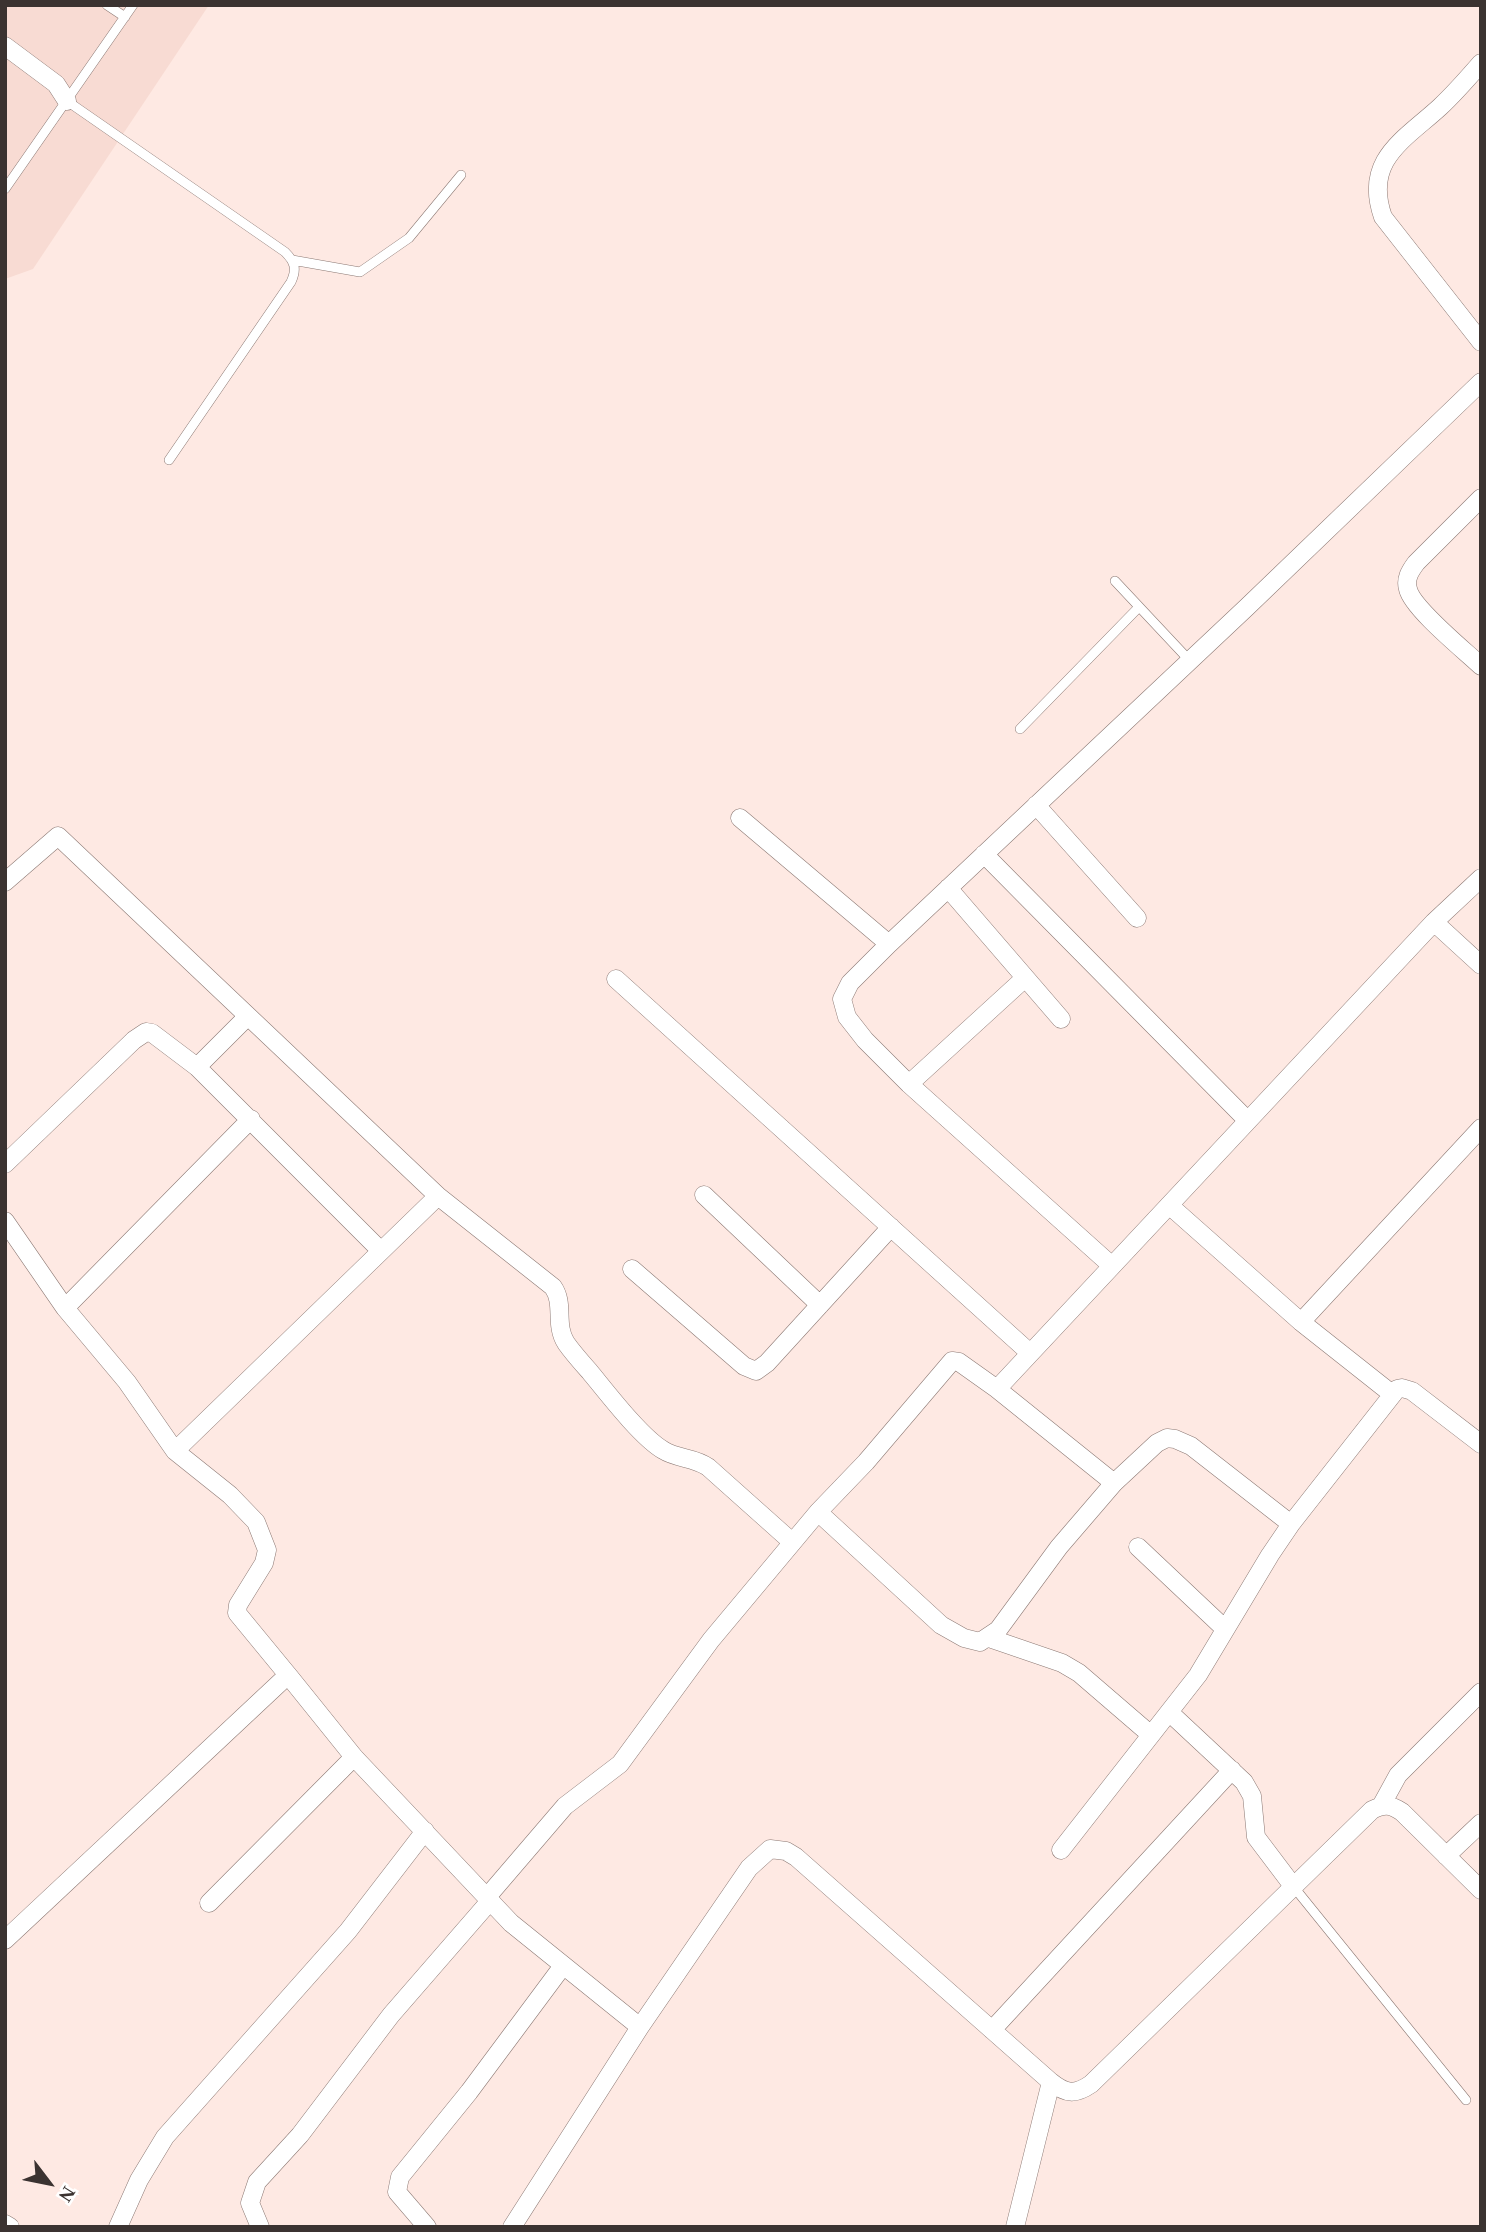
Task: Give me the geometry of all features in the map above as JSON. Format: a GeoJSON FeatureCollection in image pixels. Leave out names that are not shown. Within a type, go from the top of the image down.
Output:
{"type":"FeatureCollection","features":[{"type":"Feature","properties":{"kind":"street"},"geometry":{"type":"LineString","coordinates":[[5,46],[56,84],[66,101]]}},
{"type":"Feature","properties":{"kind":"street"},"geometry":{"type":"LineString","coordinates":[[1481,63],[1442,105],[1397,144],[1384,162],[1378,179],[1376,198],[1383,217],[1481,342]]}},
{"type":"Feature","properties":{"kind":"street"},"geometry":{"type":"LineString","coordinates":[[1112,1266],[909,1084],[846,1017],[842,999],[850,983],[890,944],[1481,382]]}},
{"type":"Feature","properties":{"kind":"street"},"geometry":{"type":"LineString","coordinates":[[1479,502],[1416,563],[1409,574],[1407,586],[1417,605],[1481,666]]}},
{"type":"Feature","properties":{"kind":"street"},"geometry":{"type":"LineString","coordinates":[[1036,805],[1137,918]]}},
{"type":"Feature","properties":{"kind":"street"},"geometry":{"type":"LineString","coordinates":[[740,818],[890,944]]}},
{"type":"Feature","properties":{"kind":"street"},"geometry":{"type":"LineString","coordinates":[[5,882],[58,836],[438,1196],[553,1287],[559,1298],[559,1327],[566,1343],[615,1402],[660,1448],[708,1467],[792,1542]]}},
{"type":"Feature","properties":{"kind":"street"},"geometry":{"type":"LineString","coordinates":[[984,855],[1248,1121]]}},
{"type":"Feature","properties":{"kind":"street"},"geometry":{"type":"LineString","coordinates":[[997,1389],[1434,922],[1481,878]]}},
{"type":"Feature","properties":{"kind":"street"},"geometry":{"type":"LineString","coordinates":[[948,888],[1061,1019]]}},
{"type":"Feature","properties":{"kind":"street"},"geometry":{"type":"LineString","coordinates":[[1434,922],[1481,965]]}},
{"type":"Feature","properties":{"kind":"street"},"geometry":{"type":"LineString","coordinates":[[909,1084],[1025,978]]}},
{"type":"Feature","properties":{"kind":"street"},"geometry":{"type":"LineString","coordinates":[[616,979],[1030,1353]]}},
{"type":"Feature","properties":{"kind":"street"},"geometry":{"type":"LineString","coordinates":[[197,1067],[248,1016]]}},
{"type":"Feature","properties":{"kind":"street"},"geometry":{"type":"LineString","coordinates":[[5,1164],[146,1032],[156,1035],[197,1067],[381,1251]]}},
{"type":"Feature","properties":{"kind":"street"},"geometry":{"type":"LineString","coordinates":[[65,1308],[251,1119]]}},
{"type":"Feature","properties":{"kind":"street"},"geometry":{"type":"LineString","coordinates":[[1301,1322],[1481,1128]]}},
{"type":"Feature","properties":{"kind":"street"},"geometry":{"type":"LineString","coordinates":[[704,1195],[820,1305]]}},
{"type":"Feature","properties":{"kind":"street"},"geometry":{"type":"LineString","coordinates":[[175,1451],[438,1196]]}},
{"type":"Feature","properties":{"kind":"street"},"geometry":{"type":"LineString","coordinates":[[1169,1205],[1301,1322],[1392,1394]]}},
{"type":"Feature","properties":{"kind":"street"},"geometry":{"type":"LineString","coordinates":[[5,1221],[65,1308],[127,1382],[175,1451],[230,1496],[256,1522],[267,1550],[264,1563],[238,1605],[237,1612],[354,1757],[511,1923],[562,1967],[640,2027]]}},
{"type":"Feature","properties":{"kind":"street"},"geometry":{"type":"LineString","coordinates":[[632,1269],[751,1370],[761,1369],[891,1227]]}},
{"type":"Feature","properties":{"kind":"street"},"geometry":{"type":"LineString","coordinates":[[260,2227],[250,2203],[257,2182],[300,2135],[391,2015],[565,1806],[620,1764],[711,1640],[792,1542],[866,1462],[952,1361],[962,1364],[997,1389],[1114,1483]]}},
{"type":"Feature","properties":{"kind":"street"},"geometry":{"type":"LineString","coordinates":[[1061,1850],[1198,1675],[1291,1524],[1392,1394],[1402,1388],[1412,1391],[1481,1444]]}},
{"type":"Feature","properties":{"kind":"street"},"geometry":{"type":"LineString","coordinates":[[818,1512],[941,1625],[972,1641],[980,1642],[998,1630],[1059,1547],[1114,1483],[1157,1443],[1167,1438],[1191,1446],[1291,1524]]}},
{"type":"Feature","properties":{"kind":"street"},"geometry":{"type":"LineString","coordinates":[[1138,1547],[1226,1629]]}},
{"type":"Feature","properties":{"kind":"street"},"geometry":{"type":"LineString","coordinates":[[989,1638],[1062,1663],[1079,1673],[1151,1735]]}},
{"type":"Feature","properties":{"kind":"street"},"geometry":{"type":"LineString","coordinates":[[5,1940],[288,1675]]}},
{"type":"Feature","properties":{"kind":"street"},"geometry":{"type":"LineString","coordinates":[[1381,1806],[1398,1775],[1481,1692]]}},
{"type":"Feature","properties":{"kind":"street"},"geometry":{"type":"LineString","coordinates":[[1169,1712],[1249,1789],[1256,1837],[1293,1886]]}},
{"type":"Feature","properties":{"kind":"street"},"geometry":{"type":"LineString","coordinates":[[209,1903],[354,1757]]}},
{"type":"Feature","properties":{"kind":"street"},"geometry":{"type":"LineString","coordinates":[[992,2030],[1231,1770]]}},
{"type":"Feature","properties":{"kind":"street"},"geometry":{"type":"LineString","coordinates":[[512,2227],[640,2027],[750,1868],[770,1849],[778,1849],[796,1857],[1051,2082],[1067,2093],[1074,2093],[1091,2084],[1372,1810],[1388,1805],[1402,1812],[1481,1891]]}},
{"type":"Feature","properties":{"kind":"street"},"geometry":{"type":"LineString","coordinates":[[1446,1856],[1481,1823]]}},
{"type":"Feature","properties":{"kind":"street"},"geometry":{"type":"LineString","coordinates":[[118,2227],[139,2180],[165,2137],[348,1931],[425,1831]]}},
{"type":"Feature","properties":{"kind":"street"},"geometry":{"type":"LineString","coordinates":[[426,2227],[397,2192],[400,2177],[469,2092],[562,1967]]}},
{"type":"Feature","properties":{"kind":"street"},"geometry":{"type":"LineString","coordinates":[[1015,2227],[1051,2082]]}},
{"type":"Feature","properties":{"kind":"street"},"geometry":{"type":"LineString","coordinates":[[5,2224],[10,2227]]}},
{"type":"Feature","properties":{"kind":"lane"},"geometry":{"type":"LineString","coordinates":[[107,5],[125,17]]}},
{"type":"Feature","properties":{"kind":"lane"},"geometry":{"type":"LineString","coordinates":[[5,189],[133,5]]}},
{"type":"Feature","properties":{"kind":"lane"},"geometry":{"type":"LineString","coordinates":[[66,101],[285,252],[295,267],[291,282],[169,460]]}},
{"type":"Feature","properties":{"kind":"lane"},"geometry":{"type":"LineString","coordinates":[[292,260],[360,272],[409,238],[461,175]]}},
{"type":"Feature","properties":{"kind":"lane"},"geometry":{"type":"LineString","coordinates":[[1115,581],[1190,661]]}},
{"type":"Feature","properties":{"kind":"lane"},"geometry":{"type":"LineString","coordinates":[[1020,729],[1139,607]]}},
{"type":"Feature","properties":{"kind":"lane"},"geometry":{"type":"LineString","coordinates":[[1293,1886],[1466,2100]]}},
{"type":"Feature","properties":{"kind":"shaded area"},"geometry":{"type":"Polygon","coordinates":[[[5,5],[209,5],[33,269],[5,279],[5,5]]]}}]}
